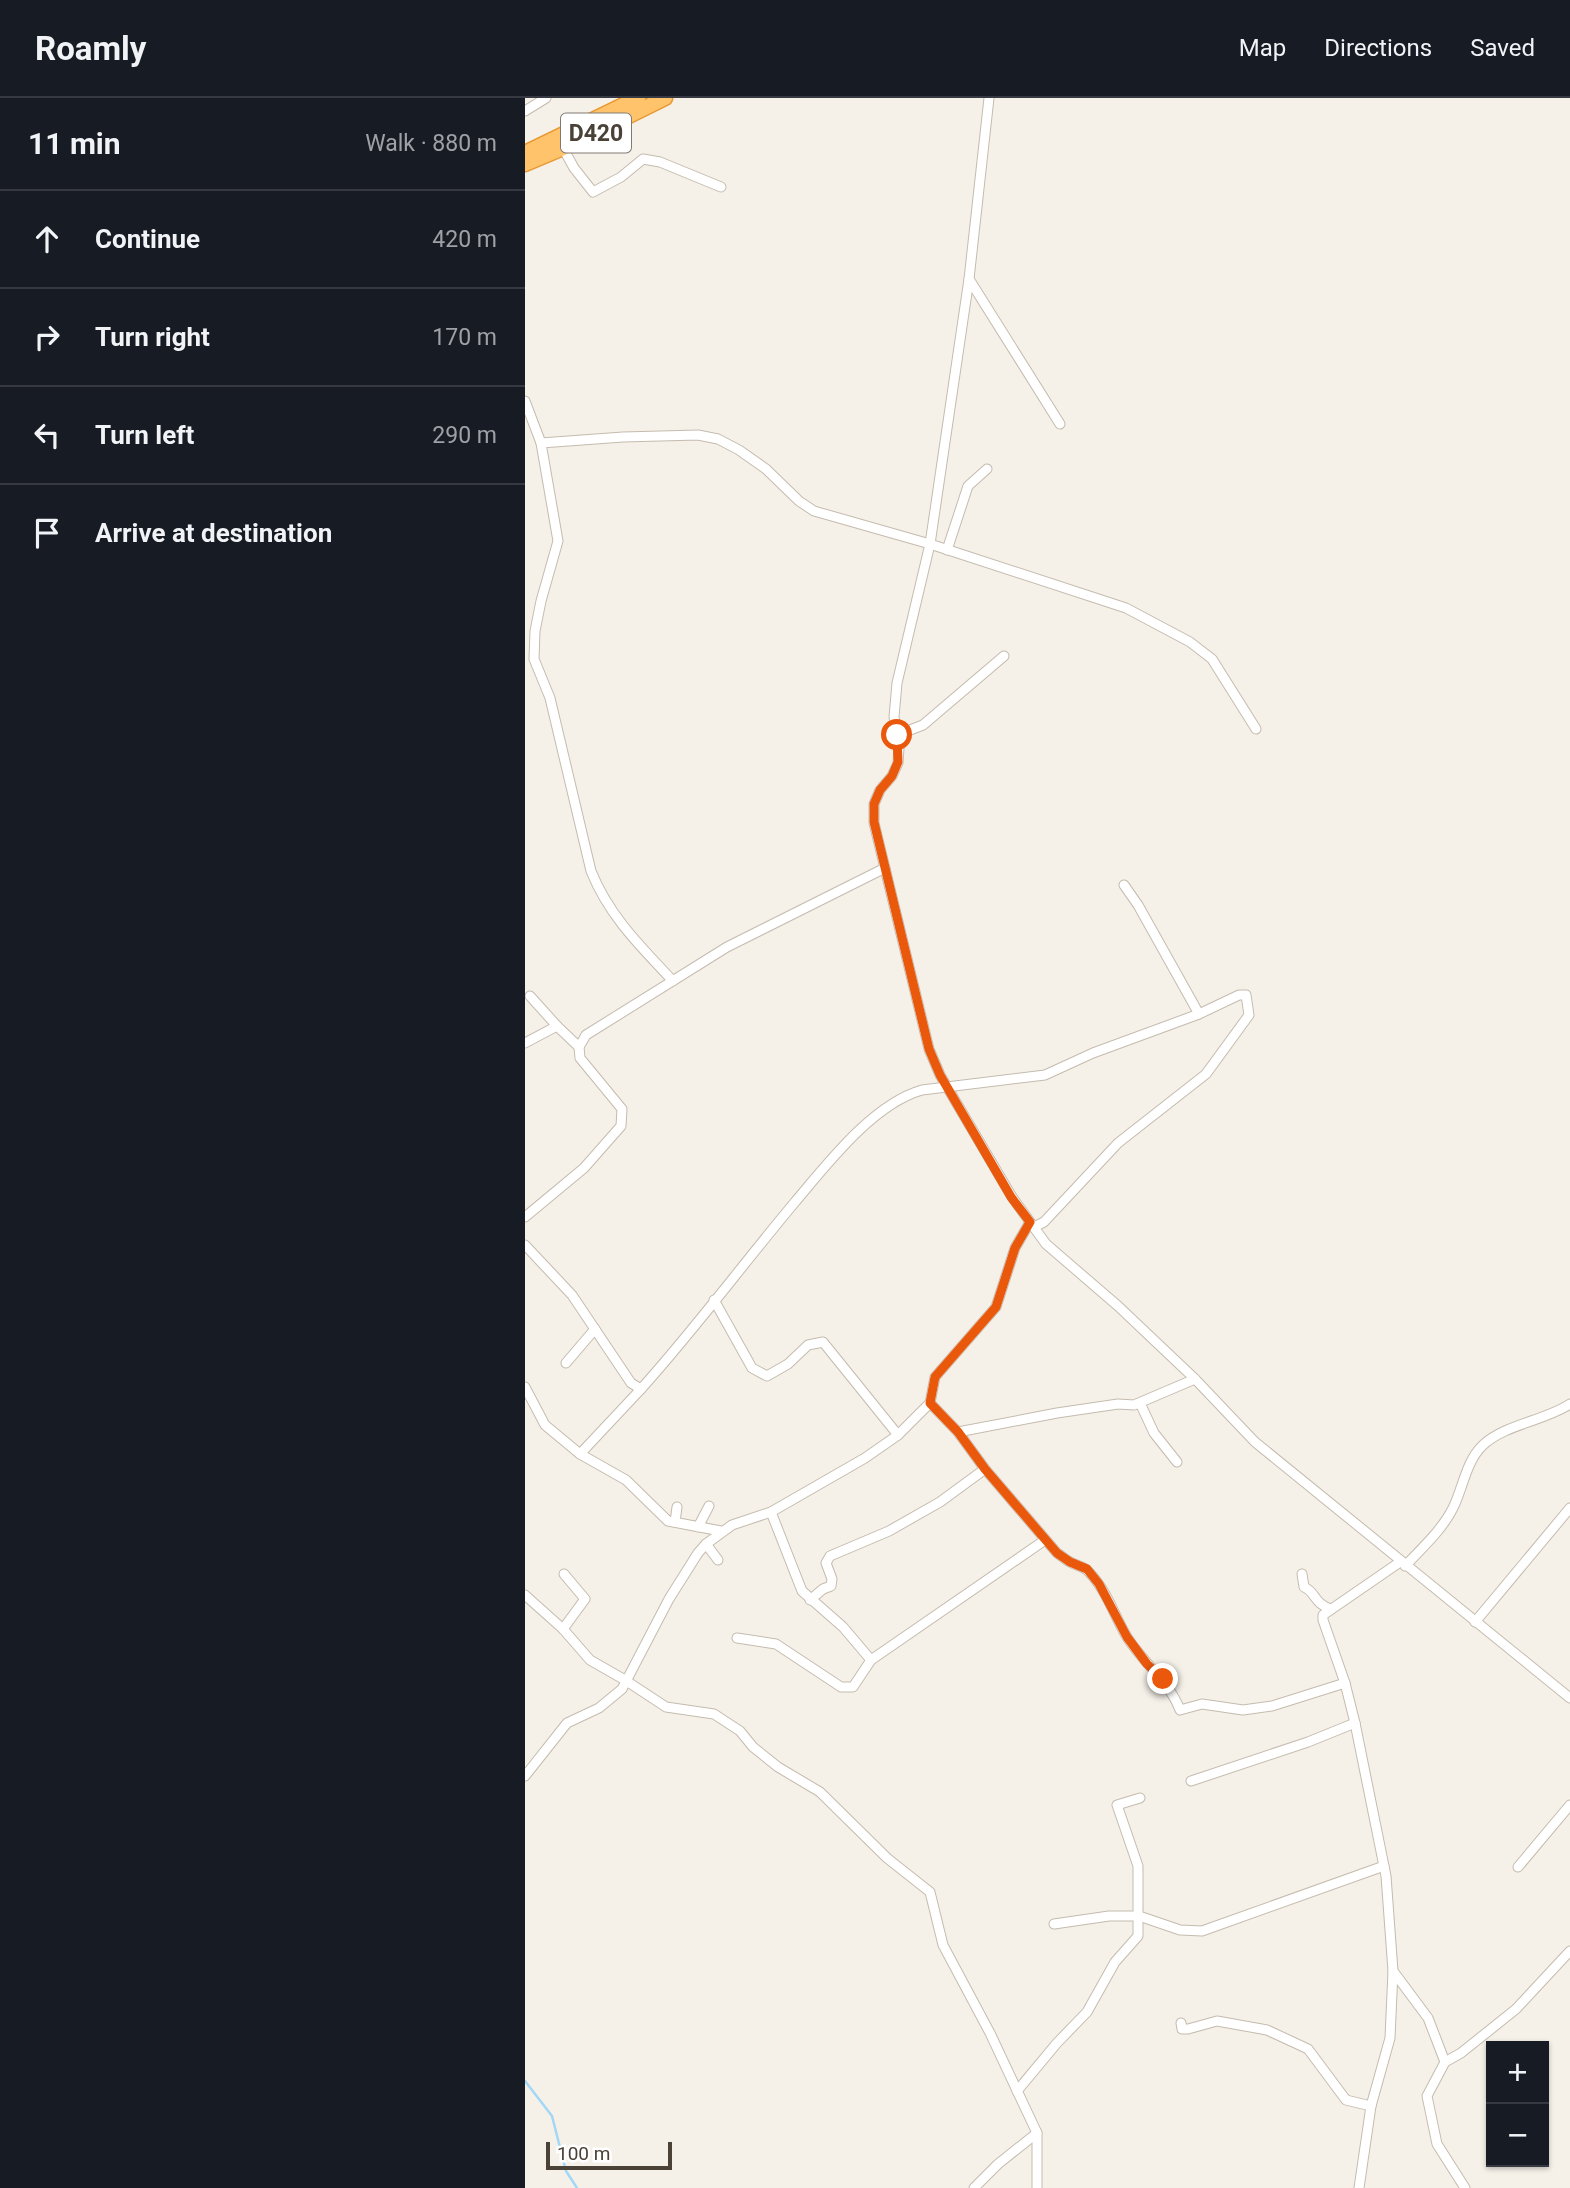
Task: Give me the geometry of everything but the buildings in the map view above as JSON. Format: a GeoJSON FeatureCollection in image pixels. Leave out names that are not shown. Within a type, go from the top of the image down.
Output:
{"type":"FeatureCollection","features":[{"type":"Feature","properties":{"kind":"highway","name":"D420"},"geometry":{"type":"LineString","coordinates":[[525,153],[638,98]]}},
{"type":"Feature","properties":{"kind":"highway","name":"D420"},"geometry":{"type":"LineString","coordinates":[[525,164],[665,98]]}},
{"type":"Feature","properties":{"kind":"street"},"geometry":{"type":"LineString","coordinates":[[525,111],[546,98]]}},
{"type":"Feature","properties":{"kind":"street"},"geometry":{"type":"LineString","coordinates":[[989,98],[969,279],[930,544],[897,684],[894,717],[898,762],[874,804],[874,822],[929,1049],[947,1088],[1011,1197],[1046,1244],[1118,1306],[1195,1379],[1255,1442],[1570,1698]]}},
{"type":"Feature","properties":{"kind":"street"},"geometry":{"type":"LineString","coordinates":[[563,148],[574,168],[593,192],[621,177],[643,159],[660,162],[721,187]]}},
{"type":"Feature","properties":{"kind":"street"},"geometry":{"type":"LineString","coordinates":[[969,279],[1060,424]]}},
{"type":"Feature","properties":{"kind":"street"},"geometry":{"type":"LineString","coordinates":[[525,401],[541,443],[558,541],[539,611],[534,660],[550,698],[591,872],[601,896],[621,925],[673,981]]}},
{"type":"Feature","properties":{"kind":"street"},"geometry":{"type":"LineString","coordinates":[[541,443],[623,437],[698,436],[718,439],[766,469],[799,501],[814,511],[930,544],[1126,608],[1190,642],[1212,659],[1256,729]]}},
{"type":"Feature","properties":{"kind":"street"},"geometry":{"type":"LineString","coordinates":[[947,550],[968,486],[987,469]]}},
{"type":"Feature","properties":{"kind":"street"},"geometry":{"type":"LineString","coordinates":[[897,735],[923,725],[1004,656]]}},
{"type":"Feature","properties":{"kind":"street"},"geometry":{"type":"LineString","coordinates":[[525,1217],[584,1168],[621,1126],[622,1109],[580,1058],[579,1047],[586,1035],[727,947],[885,868]]}},
{"type":"Feature","properties":{"kind":"street"},"geometry":{"type":"LineString","coordinates":[[1124,885],[1139,905],[1199,1014]]}},
{"type":"Feature","properties":{"kind":"street"},"geometry":{"type":"LineString","coordinates":[[525,1776],[567,1723],[599,1708],[622,1689],[669,1599],[706,1544],[732,1525],[771,1512],[865,1458],[898,1435],[930,1403],[935,1377],[996,1307],[1015,1248],[1032,1224],[1044,1222],[1118,1143],[1206,1074],[1249,1015],[1246,995],[1238,995],[1199,1014],[1093,1053],[1045,1075],[906,1094],[875,1116],[825,1167],[641,1389],[580,1454]]}},
{"type":"Feature","properties":{"kind":"street"},"geometry":{"type":"LineString","coordinates":[[530,996],[579,1047]]}},
{"type":"Feature","properties":{"kind":"street"},"geometry":{"type":"LineString","coordinates":[[525,1043],[557,1026]]}},
{"type":"Feature","properties":{"kind":"street"},"geometry":{"type":"LineString","coordinates":[[525,1245],[572,1295],[631,1384],[641,1389]]}},
{"type":"Feature","properties":{"kind":"street"},"geometry":{"type":"LineString","coordinates":[[714,1300],[752,1368],[767,1376],[788,1364],[808,1345],[823,1342],[898,1435]]}},
{"type":"Feature","properties":{"kind":"street"},"geometry":{"type":"LineString","coordinates":[[566,1363],[595,1329]]}},
{"type":"Feature","properties":{"kind":"street"},"geometry":{"type":"LineString","coordinates":[[958,1432],[1057,1413],[1140,1403],[1195,1379]]}},
{"type":"Feature","properties":{"kind":"street"},"geometry":{"type":"LineString","coordinates":[[525,1387],[545,1425],[580,1454],[626,1480],[668,1521],[721,1531]]}},
{"type":"Feature","properties":{"kind":"street"},"geometry":{"type":"LineString","coordinates":[[930,1403],[958,1432],[985,1469],[1057,1553],[1087,1569],[1093,1576],[1117,1614],[1127,1637],[1147,1664],[1163,1679],[1176,1698],[1180,1710],[1202,1704],[1243,1710],[1272,1706],[1345,1683]]}},
{"type":"Feature","properties":{"kind":"street"},"geometry":{"type":"LineString","coordinates":[[1140,1403],[1154,1433],[1177,1462]]}},
{"type":"Feature","properties":{"kind":"street"},"geometry":{"type":"LineString","coordinates":[[1359,2188],[1371,2106],[1390,2038],[1393,1971],[1384,1866],[1355,1723],[1323,1615],[1402,1564],[1437,1532],[1452,1510],[1474,1455],[1484,1444],[1570,1404]]}},
{"type":"Feature","properties":{"kind":"street"},"geometry":{"type":"LineString","coordinates":[[810,1600],[831,1586],[832,1579],[826,1563],[830,1556],[889,1531],[940,1502],[985,1469]]}},
{"type":"Feature","properties":{"kind":"street"},"geometry":{"type":"LineString","coordinates":[[698,1527],[709,1506]]}},
{"type":"Feature","properties":{"kind":"street"},"geometry":{"type":"LineString","coordinates":[[675,1522],[677,1507]]}},
{"type":"Feature","properties":{"kind":"street"},"geometry":{"type":"LineString","coordinates":[[1475,1622],[1570,1508]]}},
{"type":"Feature","properties":{"kind":"street"},"geometry":{"type":"LineString","coordinates":[[771,1512],[802,1591],[843,1627],[871,1660]]}},
{"type":"Feature","properties":{"kind":"street"},"geometry":{"type":"LineString","coordinates":[[737,1638],[776,1644],[841,1687],[853,1687],[871,1660],[1045,1540]]}},
{"type":"Feature","properties":{"kind":"street"},"geometry":{"type":"LineString","coordinates":[[706,1544],[718,1560]]}},
{"type":"Feature","properties":{"kind":"street"},"geometry":{"type":"LineString","coordinates":[[563,1629],[585,1599],[564,1574]]}},
{"type":"Feature","properties":{"kind":"street"},"geometry":{"type":"LineString","coordinates":[[1302,1574],[1304,1587],[1310,1589],[1317,1602],[1331,1609]]}},
{"type":"Feature","properties":{"kind":"street"},"geometry":{"type":"LineString","coordinates":[[525,1595],[563,1629],[590,1660],[666,1707],[714,1714],[740,1731],[778,1767],[820,1792],[887,1858],[930,1892],[943,1945],[1037,2133],[1037,2188]]}},
{"type":"Feature","properties":{"kind":"street"},"geometry":{"type":"LineString","coordinates":[[1191,1781],[1308,1742],[1355,1723]]}},
{"type":"Feature","properties":{"kind":"street"},"geometry":{"type":"LineString","coordinates":[[1017,2091],[1087,2012],[1115,1962],[1138,1936],[1138,1866],[1117,1805],[1140,1798]]}},
{"type":"Feature","properties":{"kind":"street"},"geometry":{"type":"LineString","coordinates":[[1518,1867],[1570,1805]]}},
{"type":"Feature","properties":{"kind":"street"},"geometry":{"type":"LineString","coordinates":[[1054,1924],[1109,1916],[1139,1916],[1180,1930],[1202,1931],[1384,1866]]}},
{"type":"Feature","properties":{"kind":"street"},"geometry":{"type":"LineString","coordinates":[[1465,2188],[1437,2144],[1427,2096],[1445,2062],[1461,2053],[1516,2009],[1570,1951]]}},
{"type":"Feature","properties":{"kind":"street"},"geometry":{"type":"LineString","coordinates":[[1393,1971],[1428,2018],[1445,2062]]}},
{"type":"Feature","properties":{"kind":"street"},"geometry":{"type":"LineString","coordinates":[[1181,2023],[1182,2029],[1217,2021],[1267,2030],[1308,2049],[1346,2100],[1371,2106]]}},
{"type":"Feature","properties":{"kind":"street"},"geometry":{"type":"LineString","coordinates":[[974,2188],[998,2164],[1037,2133]]}},
{"type":"Feature","properties":{"kind":"waterway"},"geometry":{"type":"LineString","coordinates":[[525,2081],[552,2116],[566,2171],[577,2188]]}},
{"type":"Feature","properties":{"kind":"route"},"geometry":{"type":"LineString","coordinates":[[897,735],[898,762],[874,804],[874,822],[929,1049],[940,1075],[1011,1197],[1030,1222],[1015,1248],[996,1307],[935,1377],[930,1403],[958,1432],[985,1469],[1057,1553],[1087,1569],[1117,1614],[1127,1637],[1147,1664],[1163,1679]]}}]}
